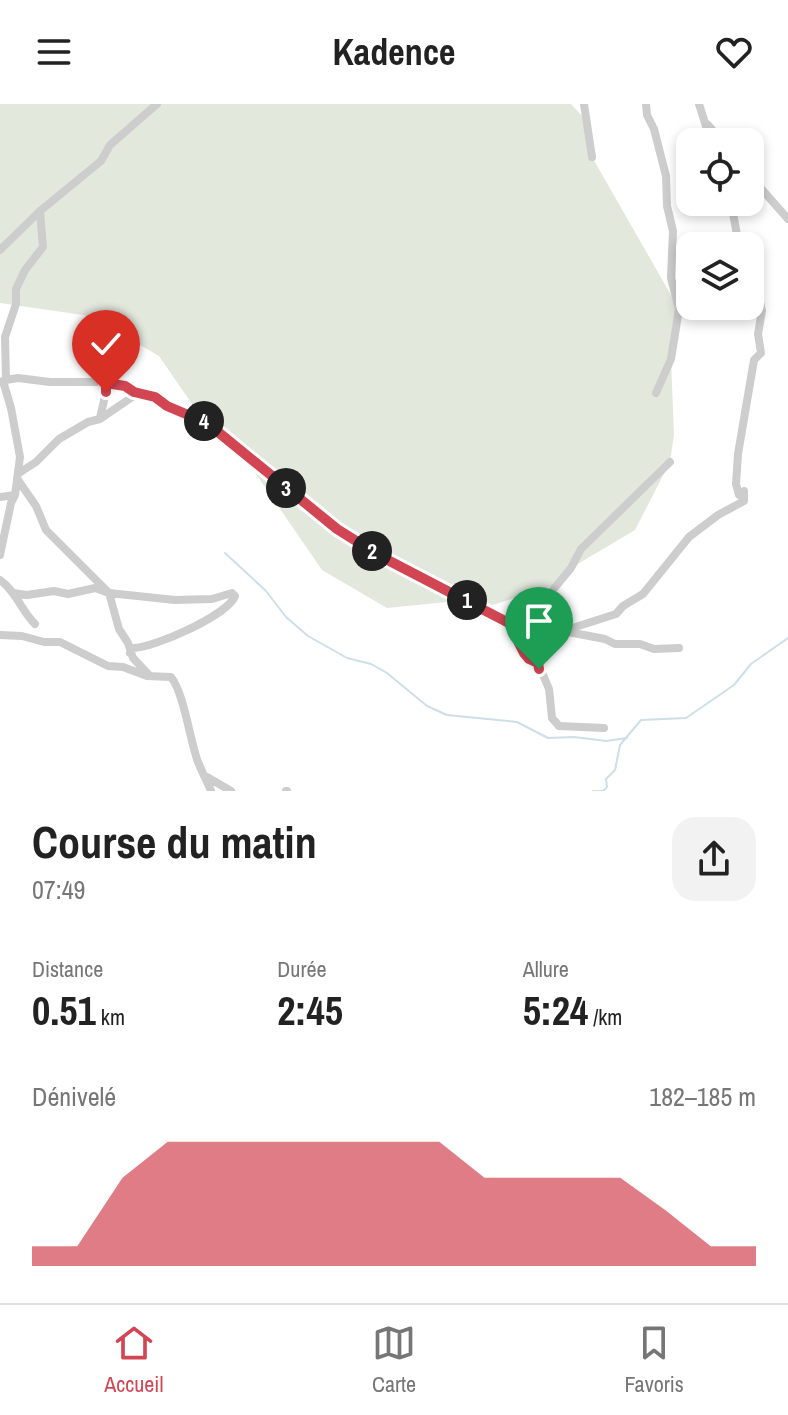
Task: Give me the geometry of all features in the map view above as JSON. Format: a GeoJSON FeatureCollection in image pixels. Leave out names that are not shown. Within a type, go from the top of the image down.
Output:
{"type":"FeatureCollection","features":[{"type":"Feature","properties":{"kind":"street"},"geometry":{"type":"LineString","coordinates":[[0,250],[44,208],[101,161],[110,145],[157,104]]}},
{"type":"Feature","properties":{"kind":"street"},"geometry":{"type":"LineString","coordinates":[[584,104],[592,157]]}},
{"type":"Feature","properties":{"kind":"street"},"geometry":{"type":"LineString","coordinates":[[646,104],[666,176],[667,206],[673,231],[671,278],[679,309],[671,359],[656,393]]}},
{"type":"Feature","properties":{"kind":"street"},"geometry":{"type":"LineString","coordinates":[[699,104],[708,128]]}},
{"type":"Feature","properties":{"kind":"street"},"geometry":{"type":"LineString","coordinates":[[707,123],[711,128]]}},
{"type":"Feature","properties":{"kind":"street"},"geometry":{"type":"LineString","coordinates":[[764,192],[788,219]]}},
{"type":"Feature","properties":{"kind":"street"},"geometry":{"type":"LineString","coordinates":[[0,555],[19,476],[20,457],[3,381],[5,337],[16,304],[16,289],[25,270],[43,247],[44,208]]}},
{"type":"Feature","properties":{"kind":"street"},"geometry":{"type":"LineString","coordinates":[[563,631],[616,614],[643,594],[689,537],[746,497],[744,491],[739,495],[736,484],[738,454],[754,360],[761,353],[758,334],[760,320]]}},
{"type":"Feature","properties":{"kind":"street"},"geometry":{"type":"LineString","coordinates":[[100,419],[106,400],[102,355]]}},
{"type":"Feature","properties":{"kind":"street"},"geometry":{"type":"LineString","coordinates":[[3,381],[18,378],[106,383],[155,397],[167,406],[207,423],[320,517],[363,546],[509,623],[605,639],[615,644],[640,644],[654,649],[679,648]]}},
{"type":"Feature","properties":{"kind":"street"},"geometry":{"type":"LineString","coordinates":[[19,476],[59,439],[88,422],[100,419],[138,393]]}},
{"type":"Feature","properties":{"kind":"street"},"geometry":{"type":"LineString","coordinates":[[520,624],[571,568],[581,549],[670,462]]}},
{"type":"Feature","properties":{"kind":"street"},"geometry":{"type":"LineString","coordinates":[[19,476],[46,530],[109,593],[119,629],[130,653],[149,676]]}},
{"type":"Feature","properties":{"kind":"street"},"geometry":{"type":"LineString","coordinates":[[0,497],[15,495]]}},
{"type":"Feature","properties":{"kind":"street"},"geometry":{"type":"LineString","coordinates":[[0,580],[35,624]]}},
{"type":"Feature","properties":{"kind":"street"},"geometry":{"type":"LineString","coordinates":[[13,593],[27,595],[54,591],[68,594],[95,588],[159,600],[212,599],[232,593],[235,596],[223,610],[196,626],[148,647],[133,648],[130,653]]}},
{"type":"Feature","properties":{"kind":"street"},"geometry":{"type":"LineString","coordinates":[[509,623],[524,653],[538,663],[549,689],[552,718],[559,726],[604,728]]}},
{"type":"Feature","properties":{"kind":"street"},"geometry":{"type":"LineString","coordinates":[[0,635],[60,642],[108,666],[149,676],[171,677],[211,791]]}},
{"type":"Feature","properties":{"kind":"street"},"geometry":{"type":"LineString","coordinates":[[206,777],[231,791]]}},
{"type":"Feature","properties":{"kind":"shaded area"},"geometry":{"type":"Polygon","coordinates":[[[0,104],[571,104],[586,120],[592,157],[676,304],[677,320],[671,359],[674,435],[670,462],[635,530],[571,568],[556,585],[483,608],[467,600],[387,608],[322,570],[238,448],[203,420],[159,356],[90,316],[0,303],[0,104]]]}},
{"type":"Feature","properties":{"kind":"waterway"},"geometry":{"type":"LineString","coordinates":[[225,553],[308,636],[347,658],[371,664],[387,673],[427,706],[447,715],[517,722],[548,738],[606,741],[627,738]]}},
{"type":"Feature","properties":{"kind":"waterway"},"geometry":{"type":"LineString","coordinates":[[593,791],[603,791],[607,787],[606,779],[615,770],[620,745],[641,720],[686,718],[734,685],[751,664],[788,638]]}},
{"type":"Feature","properties":{"kind":"route"},"geometry":{"type":"LineString","coordinates":[[106,392],[106,383],[125,386],[203,420],[337,529],[380,556],[509,623],[524,653],[538,663],[539,669]]}}]}
